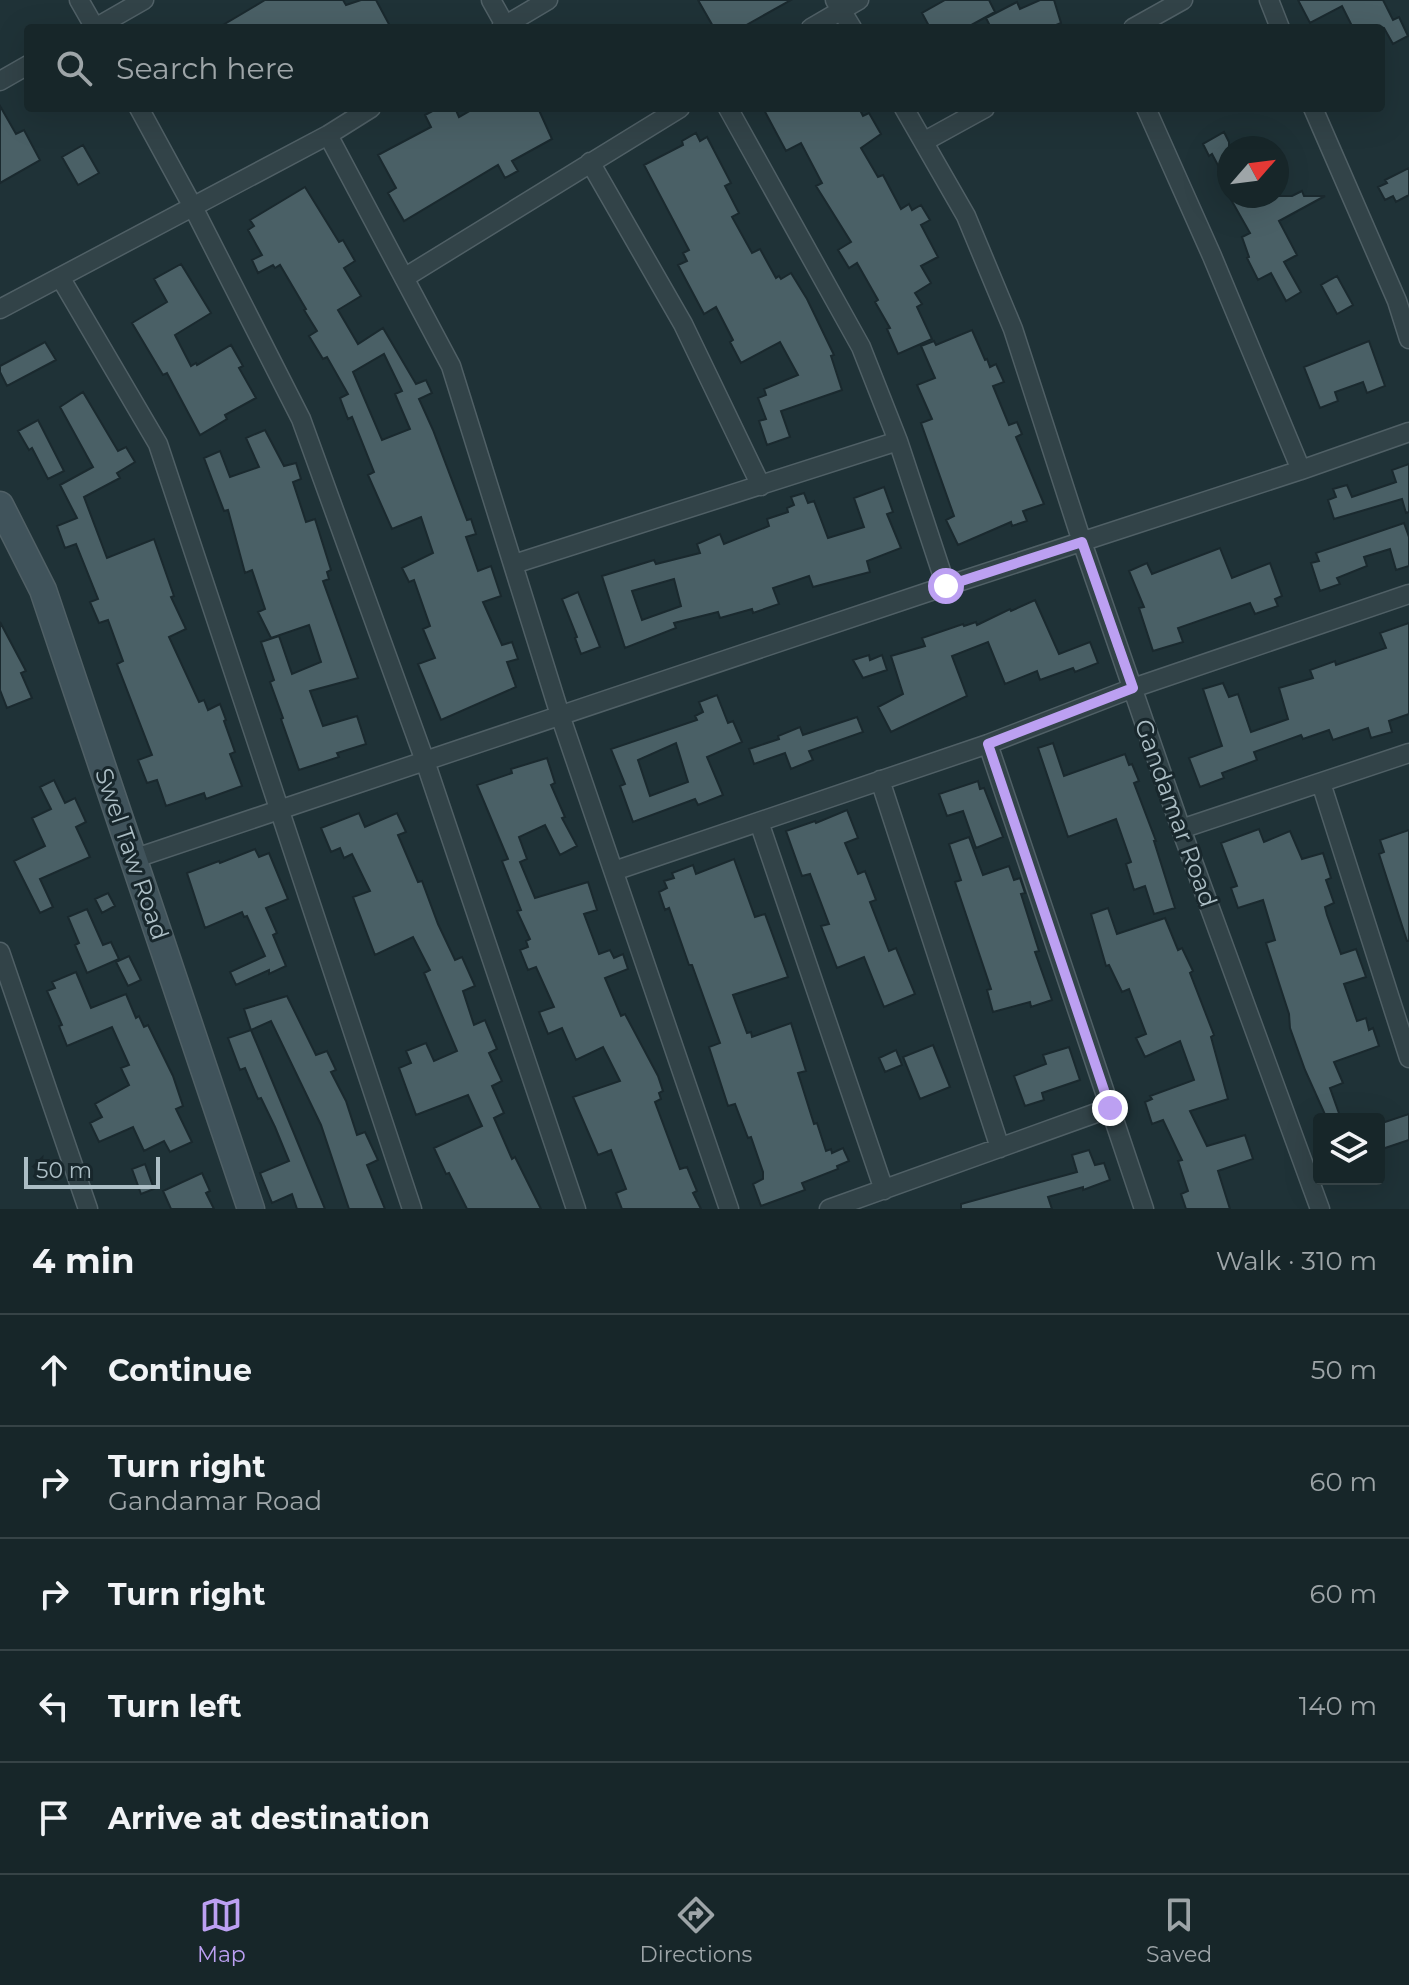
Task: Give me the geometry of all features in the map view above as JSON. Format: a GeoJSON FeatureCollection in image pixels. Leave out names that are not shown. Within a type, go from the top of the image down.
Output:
{"type":"FeatureCollection","features":[{"type":"Feature","properties":{"kind":"street"},"geometry":{"type":"LineString","coordinates":[[79,0],[93,24]]}},
{"type":"Feature","properties":{"kind":"street"},"geometry":{"type":"LineString","coordinates":[[102,24],[144,0]]}},
{"type":"Feature","properties":{"kind":"street"},"geometry":{"type":"LineString","coordinates":[[491,0],[502,24]]}},
{"type":"Feature","properties":{"kind":"street"},"geometry":{"type":"LineString","coordinates":[[508,24],[548,0]]}},
{"type":"Feature","properties":{"kind":"street"},"geometry":{"type":"LineString","coordinates":[[816,24],[838,5],[859,0]]}},
{"type":"Feature","properties":{"kind":"street"},"geometry":{"type":"LineString","coordinates":[[1140,24],[1183,0]]}},
{"type":"Feature","properties":{"kind":"street"},"geometry":{"type":"LineString","coordinates":[[1269,0],[1278,24]]}},
{"type":"Feature","properties":{"kind":"street"},"geometry":{"type":"LineString","coordinates":[[838,5],[850,24]]}},
{"type":"Feature","properties":{"kind":"street"},"geometry":{"type":"LineString","coordinates":[[0,81],[24,67]]}},
{"type":"Feature","properties":{"kind":"street"},"geometry":{"type":"LineString","coordinates":[[141,112],[301,419],[425,761],[576,1209]]}},
{"type":"Feature","properties":{"kind":"street"},"geometry":{"type":"LineString","coordinates":[[0,309],[328,135],[365,112]]}},
{"type":"Feature","properties":{"kind":"street"},"geometry":{"type":"LineString","coordinates":[[404,278],[673,112]]}},
{"type":"Feature","properties":{"kind":"street"},"geometry":{"type":"LineString","coordinates":[[730,112],[861,347],[898,441],[946,586]]}},
{"type":"Feature","properties":{"kind":"street","name":"Gandamar Road"},"geometry":{"type":"LineString","coordinates":[[907,112],[966,216],[1013,329],[1082,542],[1181,829],[1320,1209]]}},
{"type":"Feature","properties":{"kind":"street"},"geometry":{"type":"LineString","coordinates":[[925,141],[978,112]]}},
{"type":"Feature","properties":{"kind":"street"},"geometry":{"type":"LineString","coordinates":[[1148,112],[1301,470]]}},
{"type":"Feature","properties":{"kind":"street"},"geometry":{"type":"LineString","coordinates":[[1315,112],[1397,301],[1409,339]]}},
{"type":"Feature","properties":{"kind":"street"},"geometry":{"type":"LineString","coordinates":[[328,135],[451,366],[560,715],[729,1209]]}},
{"type":"Feature","properties":{"kind":"street"},"geometry":{"type":"LineString","coordinates":[[590,162],[683,324],[761,486]]}},
{"type":"Feature","properties":{"kind":"street"},"geometry":{"type":"LineString","coordinates":[[60,277],[158,444],[412,1209]]}},
{"type":"Feature","properties":{"kind":"street"},"geometry":{"type":"LineString","coordinates":[[133,859],[1409,432]]}},
{"type":"Feature","properties":{"kind":"street"},"geometry":{"type":"LineString","coordinates":[[514,564],[898,441]]}},
{"type":"Feature","properties":{"kind":"street","name":"Swel Taw Road"},"geometry":{"type":"LineString","coordinates":[[0,505],[43,590],[251,1209]]}},
{"type":"Feature","properties":{"kind":"street"},"geometry":{"type":"LineString","coordinates":[[614,871],[988,744],[1133,688],[1409,594]]}},
{"type":"Feature","properties":{"kind":"street"},"geometry":{"type":"LineString","coordinates":[[988,744],[1144,1209]]}},
{"type":"Feature","properties":{"kind":"street"},"geometry":{"type":"LineString","coordinates":[[1181,829],[1409,753]]}},
{"type":"Feature","properties":{"kind":"street"},"geometry":{"type":"LineString","coordinates":[[880,780],[1000,1148]]}},
{"type":"Feature","properties":{"kind":"street"},"geometry":{"type":"LineString","coordinates":[[1321,783],[1409,1058]]}},
{"type":"Feature","properties":{"kind":"street"},"geometry":{"type":"LineString","coordinates":[[759,822],[884,1190]]}},
{"type":"Feature","properties":{"kind":"street"},"geometry":{"type":"LineString","coordinates":[[0,952],[88,1209]]}},
{"type":"Feature","properties":{"kind":"street"},"geometry":{"type":"LineString","coordinates":[[829,1209],[1110,1108]]}},
{"type":"Feature","properties":{"kind":"building"},"geometry":{"type":"Polygon","coordinates":[[[265,0],[343,0],[346,5],[361,0],[376,0],[389,24],[225,24],[265,0]]]}},
{"type":"Feature","properties":{"kind":"building"},"geometry":{"type":"Polygon","coordinates":[[[698,0],[791,0],[748,24],[712,24],[698,0]]]}},
{"type":"Feature","properties":{"kind":"building"},"geometry":{"type":"Polygon","coordinates":[[[945,0],[989,0],[995,12],[973,24],[928,24],[922,13],[945,0]]]}},
{"type":"Feature","properties":{"kind":"building"},"geometry":{"type":"Polygon","coordinates":[[[1040,0],[1054,0],[1061,23],[989,24],[986,18],[1017,2],[1020,9],[1040,0]]]}},
{"type":"Feature","properties":{"kind":"building"},"geometry":{"type":"Polygon","coordinates":[[[1298,0],[1383,0],[1393,20],[1399,17],[1408,36],[1393,44],[1385,24],[1351,24],[1342,6],[1310,23],[1298,0]]]}},
{"type":"Feature","properties":{"kind":"building"},"geometry":{"type":"Polygon","coordinates":[[[0,106],[16,134],[24,130],[40,160],[0,183],[0,106]]]}},
{"type":"Feature","properties":{"kind":"building"},"geometry":{"type":"Polygon","coordinates":[[[431,112],[457,112],[459,117],[468,112],[540,112],[552,139],[512,161],[518,171],[505,178],[498,165],[404,221],[388,193],[396,188],[378,155],[431,127],[425,115],[431,112]]]}},
{"type":"Feature","properties":{"kind":"building"},"geometry":{"type":"Polygon","coordinates":[[[765,112],[861,112],[863,116],[869,113],[881,134],[861,148],[878,177],[883,175],[901,209],[909,204],[912,210],[921,205],[930,220],[921,225],[938,257],[921,266],[931,283],[915,293],[922,304],[917,307],[932,339],[898,354],[887,329],[890,328],[875,302],[878,300],[857,263],[849,268],[838,250],[851,242],[816,186],[822,183],[801,143],[786,151],[765,112]]]}},
{"type":"Feature","properties":{"kind":"building"},"geometry":{"type":"Polygon","coordinates":[[[696,133],[700,141],[707,137],[731,183],[725,186],[739,213],[732,217],[752,253],[760,249],[776,278],[779,276],[781,279],[791,273],[807,299],[834,355],[831,356],[842,390],[781,411],[790,437],[767,445],[759,421],[766,419],[758,398],[766,395],[764,389],[798,375],[780,342],[741,363],[716,307],[704,314],[678,265],[687,261],[683,253],[689,250],[644,165],[683,145],[682,141],[696,133]]]}},
{"type":"Feature","properties":{"kind":"building"},"geometry":{"type":"Polygon","coordinates":[[[1217,136],[1217,163],[1212,154],[1209,156],[1203,144],[1217,136]]]}},
{"type":"Feature","properties":{"kind":"building"},"geometry":{"type":"Polygon","coordinates":[[[83,145],[99,173],[78,185],[62,157],[83,145]]]}},
{"type":"Feature","properties":{"kind":"building"},"geometry":{"type":"Polygon","coordinates":[[[1409,168],[1409,195],[1396,202],[1393,196],[1385,200],[1378,187],[1409,168]]]}},
{"type":"Feature","properties":{"kind":"building"},"geometry":{"type":"Polygon","coordinates":[[[305,187],[339,242],[343,240],[355,261],[344,268],[361,296],[338,310],[358,344],[383,328],[416,384],[426,380],[432,393],[419,399],[467,520],[471,519],[476,534],[466,537],[478,571],[491,566],[501,596],[483,602],[502,645],[512,642],[518,659],[507,662],[516,687],[441,720],[418,664],[435,658],[423,629],[430,626],[414,580],[409,582],[402,568],[433,553],[421,517],[392,529],[368,475],[374,472],[352,417],[348,419],[340,398],[348,394],[327,357],[323,359],[309,336],[317,331],[280,265],[258,273],[252,260],[262,255],[248,230],[254,226],[250,220],[305,187]],[[384,354],[353,372],[382,440],[410,429],[395,394],[402,391],[384,354]]]}},
{"type":"Feature","properties":{"kind":"building"},"geometry":{"type":"Polygon","coordinates":[[[1302,191],[1304,196],[1325,196],[1279,221],[1297,255],[1284,262],[1301,292],[1286,301],[1271,273],[1258,280],[1247,258],[1242,237],[1250,233],[1236,208],[1289,208],[1289,196],[1302,191]]]}},
{"type":"Feature","properties":{"kind":"building"},"geometry":{"type":"Polygon","coordinates":[[[181,264],[211,313],[175,335],[191,366],[231,345],[243,366],[239,368],[256,398],[225,415],[227,419],[200,435],[167,373],[163,375],[132,323],[167,302],[154,279],[181,264]]]}},
{"type":"Feature","properties":{"kind":"building"},"geometry":{"type":"Polygon","coordinates":[[[1337,276],[1353,305],[1337,314],[1321,285],[1337,276]]]}},
{"type":"Feature","properties":{"kind":"building"},"geometry":{"type":"Polygon","coordinates":[[[972,330],[985,360],[990,367],[996,364],[1004,382],[993,386],[1009,425],[1017,422],[1022,434],[1016,437],[1044,504],[1023,511],[1027,521],[1012,526],[1011,522],[958,545],[946,520],[954,516],[921,423],[932,419],[917,385],[935,378],[921,346],[934,341],[936,345],[972,330]]]}},
{"type":"Feature","properties":{"kind":"building"},"geometry":{"type":"Polygon","coordinates":[[[1369,341],[1385,386],[1367,393],[1363,382],[1335,392],[1338,401],[1320,408],[1304,367],[1369,341]]]}},
{"type":"Feature","properties":{"kind":"building"},"geometry":{"type":"Polygon","coordinates":[[[45,342],[56,360],[7,386],[0,366],[45,342]]]}},
{"type":"Feature","properties":{"kind":"building"},"geometry":{"type":"Polygon","coordinates":[[[83,392],[118,451],[126,447],[135,462],[117,473],[120,478],[84,497],[107,558],[154,539],[174,596],[171,597],[186,629],[169,637],[199,702],[204,700],[208,710],[220,704],[226,720],[235,752],[230,754],[242,786],[206,799],[204,793],[166,806],[157,780],[147,783],[138,760],[152,755],[117,664],[123,661],[108,620],[99,623],[90,602],[98,599],[76,544],[65,548],[57,526],[77,518],[60,485],[93,467],[60,407],[83,392]]]}},
{"type":"Feature","properties":{"kind":"building"},"geometry":{"type":"Polygon","coordinates":[[[38,420],[64,471],[48,479],[32,448],[29,450],[18,431],[38,420]]]}},
{"type":"Feature","properties":{"kind":"building"},"geometry":{"type":"Polygon","coordinates":[[[265,430],[284,466],[296,463],[301,479],[293,482],[306,522],[315,519],[331,570],[327,572],[329,579],[323,581],[358,678],[310,691],[323,726],[357,716],[366,744],[299,770],[270,682],[274,680],[261,642],[279,636],[292,674],[321,662],[309,625],[271,638],[258,612],[265,609],[252,570],[245,573],[228,510],[224,511],[204,458],[220,451],[230,477],[259,467],[246,438],[265,430]]]}},
{"type":"Feature","properties":{"kind":"building"},"geometry":{"type":"Polygon","coordinates":[[[1409,464],[1409,512],[1406,513],[1402,499],[1334,519],[1328,500],[1336,497],[1333,489],[1347,485],[1352,497],[1396,482],[1392,470],[1409,464]]]}},
{"type":"Feature","properties":{"kind":"building"},"geometry":{"type":"Polygon","coordinates":[[[884,487],[893,512],[887,514],[901,548],[867,561],[870,572],[813,587],[809,576],[773,588],[779,604],[753,613],[752,609],[720,618],[718,612],[674,623],[676,628],[625,648],[602,576],[654,560],[656,564],[700,553],[697,544],[720,534],[724,544],[769,526],[767,519],[788,512],[787,508],[794,505],[791,497],[804,493],[808,503],[814,501],[828,538],[864,527],[854,498],[884,487]],[[674,579],[632,591],[642,620],[681,606],[674,579]]]}},
{"type":"Feature","properties":{"kind":"building"},"geometry":{"type":"Polygon","coordinates":[[[1404,523],[1409,537],[1409,566],[1396,570],[1390,549],[1364,557],[1367,566],[1337,578],[1340,584],[1320,591],[1311,563],[1319,561],[1316,553],[1404,523]]]}},
{"type":"Feature","properties":{"kind":"building"},"geometry":{"type":"Polygon","coordinates":[[[1220,548],[1232,578],[1270,563],[1282,596],[1275,599],[1278,606],[1255,614],[1250,603],[1178,628],[1183,642],[1153,651],[1139,608],[1144,607],[1129,571],[1147,563],[1152,574],[1220,548]]]}},
{"type":"Feature","properties":{"kind":"building"},"geometry":{"type":"Polygon","coordinates":[[[578,592],[600,647],[581,654],[562,599],[578,592]]]}},
{"type":"Feature","properties":{"kind":"building"},"geometry":{"type":"Polygon","coordinates":[[[1035,600],[1059,654],[1090,642],[1098,663],[1040,680],[1037,671],[1005,684],[988,642],[952,656],[967,696],[891,732],[878,707],[903,694],[891,656],[925,646],[922,638],[963,624],[976,622],[977,625],[1035,600]]]}},
{"type":"Feature","properties":{"kind":"building"},"geometry":{"type":"Polygon","coordinates":[[[0,622],[26,671],[21,673],[32,698],[7,708],[0,690],[0,622]]]}},
{"type":"Feature","properties":{"kind":"building"},"geometry":{"type":"Polygon","coordinates":[[[1409,623],[1409,714],[1389,721],[1392,732],[1371,738],[1368,728],[1333,740],[1329,730],[1303,739],[1301,735],[1254,752],[1257,760],[1222,773],[1224,778],[1200,787],[1189,758],[1222,746],[1203,689],[1223,683],[1229,697],[1238,694],[1251,732],[1288,719],[1279,688],[1313,678],[1310,670],[1335,661],[1336,665],[1386,648],[1380,633],[1409,623]]]}},
{"type":"Feature","properties":{"kind":"building"},"geometry":{"type":"Polygon","coordinates":[[[869,655],[870,660],[882,655],[887,670],[863,678],[853,660],[869,655]]]}},
{"type":"Feature","properties":{"kind":"building"},"geometry":{"type":"Polygon","coordinates":[[[717,695],[728,723],[733,721],[742,742],[707,757],[723,795],[698,805],[695,799],[633,822],[620,786],[625,784],[611,749],[697,720],[695,716],[703,712],[699,702],[717,695]],[[676,743],[638,760],[650,796],[688,782],[676,743]]]}},
{"type":"Feature","properties":{"kind":"building"},"geometry":{"type":"Polygon","coordinates":[[[857,717],[863,732],[809,751],[813,760],[791,769],[785,753],[754,764],[749,749],[779,739],[778,736],[800,727],[803,735],[857,717]]]}},
{"type":"Feature","properties":{"kind":"building"},"geometry":{"type":"Polygon","coordinates":[[[1053,743],[1064,776],[1125,754],[1139,781],[1134,783],[1156,841],[1175,908],[1154,914],[1145,886],[1134,890],[1126,864],[1131,862],[1116,819],[1068,837],[1038,748],[1053,743]]]}},
{"type":"Feature","properties":{"kind":"building"},"geometry":{"type":"Polygon","coordinates":[[[547,758],[555,783],[551,785],[565,817],[562,818],[577,846],[560,855],[545,825],[519,837],[527,859],[520,862],[535,898],[588,882],[597,910],[584,914],[599,954],[610,950],[614,958],[623,954],[628,969],[605,978],[621,1016],[625,1014],[658,1076],[663,1091],[659,1093],[661,1099],[655,1102],[680,1169],[687,1167],[697,1191],[693,1193],[701,1209],[622,1209],[616,1193],[626,1189],[611,1150],[598,1155],[573,1097],[620,1081],[603,1047],[576,1060],[562,1028],[548,1034],[539,1012],[554,1007],[536,967],[528,970],[520,950],[528,947],[526,941],[530,939],[517,911],[521,910],[502,861],[508,859],[477,785],[512,773],[511,769],[547,758]]]}},
{"type":"Feature","properties":{"kind":"building"},"geometry":{"type":"Polygon","coordinates":[[[54,780],[65,803],[75,798],[86,822],[76,827],[90,857],[40,879],[53,907],[40,913],[14,861],[45,846],[32,818],[51,809],[40,787],[54,780]]]}},
{"type":"Feature","properties":{"kind":"building"},"geometry":{"type":"Polygon","coordinates":[[[978,781],[980,789],[984,788],[1003,837],[976,848],[963,811],[947,816],[939,794],[978,781]]]}},
{"type":"Feature","properties":{"kind":"building"},"geometry":{"type":"Polygon","coordinates":[[[847,810],[858,838],[845,843],[858,874],[865,871],[876,900],[870,902],[889,951],[896,948],[915,994],[884,1007],[864,957],[837,968],[821,926],[829,924],[810,874],[802,876],[786,831],[847,810]]]}},
{"type":"Feature","properties":{"kind":"building"},"geometry":{"type":"Polygon","coordinates":[[[359,813],[365,827],[397,813],[406,832],[398,835],[418,882],[422,881],[455,960],[462,957],[475,986],[463,991],[474,1025],[485,1020],[497,1049],[489,1053],[502,1081],[492,1086],[504,1113],[494,1118],[512,1159],[515,1157],[541,1209],[467,1209],[434,1148],[482,1126],[468,1095],[416,1115],[399,1068],[411,1063],[406,1051],[426,1043],[434,1061],[457,1051],[424,973],[430,970],[413,937],[375,955],[353,897],[370,891],[352,854],[344,858],[340,848],[331,852],[321,828],[359,813]]]}},
{"type":"Feature","properties":{"kind":"building"},"geometry":{"type":"Polygon","coordinates":[[[1259,829],[1264,842],[1290,831],[1302,859],[1323,853],[1331,878],[1326,880],[1334,903],[1325,907],[1327,915],[1341,954],[1356,949],[1366,977],[1344,984],[1357,1021],[1366,1018],[1379,1046],[1334,1062],[1343,1083],[1330,1088],[1339,1113],[1324,1113],[1290,1028],[1289,1014],[1266,943],[1275,940],[1263,900],[1238,908],[1231,888],[1237,886],[1221,843],[1259,829]]]}},
{"type":"Feature","properties":{"kind":"building"},"geometry":{"type":"Polygon","coordinates":[[[1409,830],[1407,941],[1379,854],[1384,852],[1380,840],[1409,830]]]}},
{"type":"Feature","properties":{"kind":"building"},"geometry":{"type":"Polygon","coordinates":[[[969,837],[983,875],[1009,866],[1014,880],[1020,878],[1025,893],[1021,894],[1039,951],[1035,952],[1052,1000],[1031,1007],[1030,1002],[993,1012],[987,990],[991,989],[955,882],[961,880],[949,844],[969,837]]]}},
{"type":"Feature","properties":{"kind":"building"},"geometry":{"type":"Polygon","coordinates":[[[255,849],[259,857],[269,853],[288,899],[266,908],[286,966],[236,985],[230,972],[265,956],[247,916],[244,917],[242,912],[205,928],[187,873],[255,849]]]}},
{"type":"Feature","properties":{"kind":"building"},"geometry":{"type":"Polygon","coordinates":[[[734,859],[755,917],[765,914],[788,977],[733,995],[747,1033],[751,1032],[752,1037],[791,1023],[806,1071],[798,1073],[814,1124],[817,1123],[826,1151],[831,1149],[832,1153],[843,1148],[849,1161],[837,1166],[838,1169],[802,1183],[805,1190],[761,1206],[753,1184],[763,1179],[763,1172],[735,1104],[728,1106],[709,1047],[720,1043],[669,908],[665,910],[659,892],[667,888],[664,881],[674,878],[672,873],[693,865],[696,874],[734,859]]]}},
{"type":"Feature","properties":{"kind":"building"},"geometry":{"type":"Polygon","coordinates":[[[108,893],[115,906],[102,913],[95,899],[108,893]]]}},
{"type":"Feature","properties":{"kind":"building"},"geometry":{"type":"Polygon","coordinates":[[[1108,908],[1117,934],[1165,918],[1178,950],[1182,948],[1193,971],[1190,973],[1214,1035],[1211,1037],[1228,1099],[1190,1111],[1207,1146],[1245,1135],[1253,1159],[1218,1171],[1230,1209],[1186,1209],[1181,1194],[1188,1191],[1178,1161],[1182,1160],[1163,1120],[1152,1124],[1145,1102],[1152,1099],[1150,1096],[1194,1080],[1180,1041],[1145,1057],[1136,1038],[1146,1034],[1129,989],[1122,992],[1109,965],[1106,966],[1091,914],[1108,908]]]}},
{"type":"Feature","properties":{"kind":"building"},"geometry":{"type":"Polygon","coordinates":[[[87,909],[103,945],[111,942],[119,959],[87,973],[68,917],[87,909]]]}},
{"type":"Feature","properties":{"kind":"building"},"geometry":{"type":"Polygon","coordinates":[[[129,956],[141,980],[128,986],[116,962],[129,956]]]}},
{"type":"Feature","properties":{"kind":"building"},"geometry":{"type":"Polygon","coordinates":[[[76,972],[91,1008],[126,994],[136,1018],[139,1016],[144,1027],[148,1025],[173,1076],[183,1106],[176,1109],[192,1142],[170,1152],[164,1141],[144,1151],[133,1127],[99,1142],[90,1123],[102,1117],[95,1104],[129,1085],[121,1068],[129,1065],[112,1027],[67,1046],[59,1026],[62,1025],[47,991],[55,988],[52,982],[76,972]]]}},
{"type":"Feature","properties":{"kind":"building"},"geometry":{"type":"Polygon","coordinates":[[[287,996],[316,1055],[327,1051],[336,1070],[331,1072],[346,1101],[357,1135],[365,1132],[378,1160],[367,1165],[385,1209],[349,1209],[321,1125],[271,1021],[251,1030],[244,1009],[287,996]]]}},
{"type":"Feature","properties":{"kind":"building"},"geometry":{"type":"Polygon","coordinates":[[[251,1030],[325,1209],[297,1209],[292,1194],[272,1203],[260,1173],[289,1161],[245,1068],[240,1070],[228,1038],[251,1030]]]}},
{"type":"Feature","properties":{"kind":"building"},"geometry":{"type":"Polygon","coordinates":[[[933,1045],[950,1087],[920,1099],[903,1057],[933,1045]]]}},
{"type":"Feature","properties":{"kind":"building"},"geometry":{"type":"Polygon","coordinates":[[[1069,1047],[1080,1080],[1042,1093],[1044,1100],[1025,1106],[1014,1076],[1046,1064],[1043,1055],[1069,1047]]]}},
{"type":"Feature","properties":{"kind":"building"},"geometry":{"type":"Polygon","coordinates":[[[896,1050],[902,1065],[885,1072],[879,1058],[896,1050]]]}},
{"type":"Feature","properties":{"kind":"building"},"geometry":{"type":"Polygon","coordinates":[[[1409,1114],[1409,1140],[1385,1148],[1385,1122],[1409,1114]]]}},
{"type":"Feature","properties":{"kind":"building"},"geometry":{"type":"Polygon","coordinates":[[[1089,1150],[1095,1165],[1104,1163],[1110,1180],[1083,1190],[1083,1187],[1048,1197],[1052,1209],[961,1209],[961,1204],[1077,1172],[1072,1155],[1089,1150]]]}},
{"type":"Feature","properties":{"kind":"building"},"geometry":{"type":"Polygon","coordinates":[[[145,1164],[154,1189],[141,1194],[132,1169],[145,1164]]]}},
{"type":"Feature","properties":{"kind":"building"},"geometry":{"type":"Polygon","coordinates":[[[202,1173],[210,1191],[206,1193],[214,1209],[171,1209],[163,1191],[202,1173]]]}},
{"type":"Feature","properties":{"kind":"route"},"geometry":{"type":"LineString","coordinates":[[946,586],[1082,542],[1133,688],[988,744],[1110,1108]]}}]}
